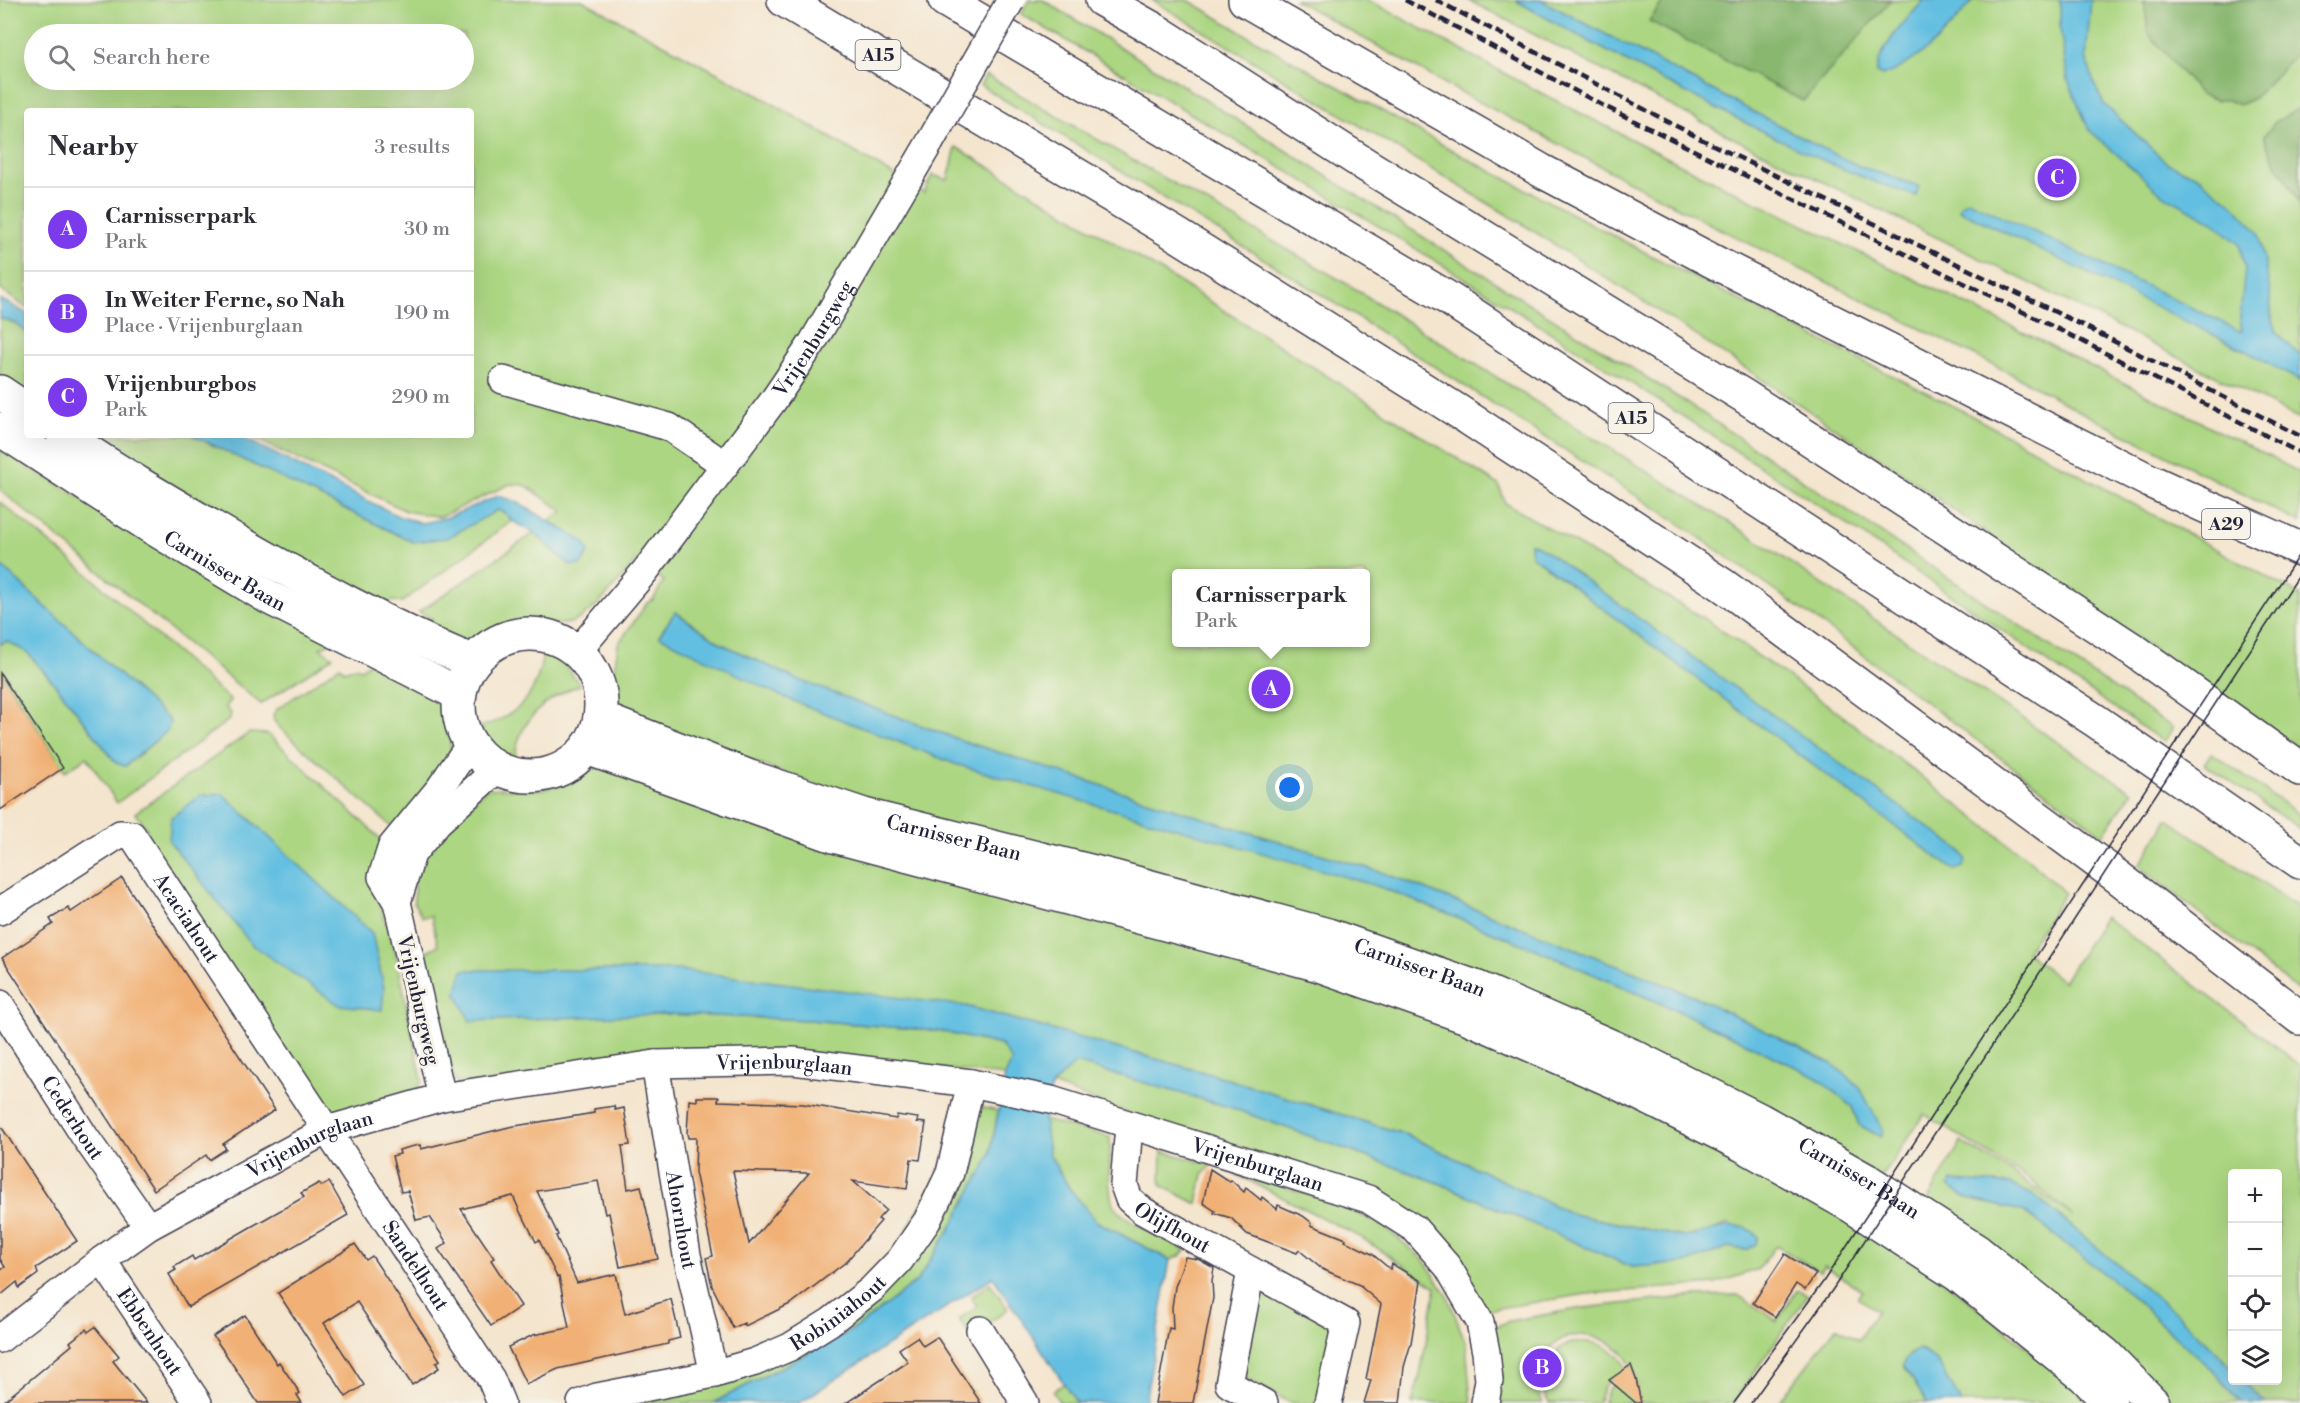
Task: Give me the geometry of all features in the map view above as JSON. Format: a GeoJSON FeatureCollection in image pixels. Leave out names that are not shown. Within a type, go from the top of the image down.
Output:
{"type":"FeatureCollection","features":[{"type":"Feature","properties":{"kind":"main road","name":"A15"},"geometry":{"type":"LineString","coordinates":[[784,0],[1179,236],[1446,404],[1724,586],[2080,849],[2300,1018]]}},
{"type":"Feature","properties":{"kind":"main road","name":"A15"},"geometry":{"type":"LineString","coordinates":[[808,0],[971,110]]}},
{"type":"Feature","properties":{"kind":"main road","name":"A15"},"geometry":{"type":"LineString","coordinates":[[945,0],[1446,297],[2086,715],[2300,862]]}},
{"type":"Feature","properties":{"kind":"main road"},"geometry":{"type":"LineString","coordinates":[[1102,0],[1155,30],[1366,165],[1744,396],[2135,651],[2300,769]]}},
{"type":"Feature","properties":{"kind":"main road"},"geometry":{"type":"LineString","coordinates":[[1245,0],[1542,171],[1720,265],[2152,482],[2300,549]]}},
{"type":"Feature","properties":{"kind":"main road"},"geometry":{"type":"LineString","coordinates":[[0,392],[24,408]]}},
{"type":"Feature","properties":{"kind":"main road","name":"Carnisser Baan"},"geometry":{"type":"LineString","coordinates":[[0,429],[145,523],[270,598],[459,694]]}},
{"type":"Feature","properties":{"kind":"main road","name":"Carnisser Baan"},"geometry":{"type":"LineString","coordinates":[[68,438],[162,498],[294,574],[434,646],[473,662]]}},
{"type":"Feature","properties":{"kind":"main road","name":"A29"},"geometry":{"type":"LineString","coordinates":[[2152,482],[2300,566]]}},
{"type":"Feature","properties":{"kind":"main road"},"geometry":{"type":"LineString","coordinates":[[531,634],[555,640],[577,652],[586,663],[599,689],[600,718],[587,748],[561,769],[546,775],[529,777],[512,775],[497,769],[477,754],[460,720],[459,694],[464,677],[473,662],[484,650],[498,641],[531,634]]}},
{"type":"Feature","properties":{"kind":"main road","name":"Carnisser Baan"},"geometry":{"type":"LineString","coordinates":[[600,718],[750,777],[864,815],[1114,877],[1328,935],[1478,988],[1631,1055],[1770,1126],[1866,1180],[1978,1252],[2105,1354],[2153,1403]]}},
{"type":"Feature","properties":{"kind":"main road","name":"Carnisser Baan"},"geometry":{"type":"LineString","coordinates":[[587,748],[834,837],[1316,964],[1467,1017],[1618,1083],[1743,1145],[1850,1205],[1958,1275],[2085,1377],[2110,1403]]}},
{"type":"Feature","properties":{"kind":"street","name":"Vrijenburgweg"},"geometry":{"type":"LineString","coordinates":[[577,652],[623,598],[725,465],[811,345],[1011,0]]}},
{"type":"Feature","properties":{"kind":"street"},"geometry":{"type":"LineString","coordinates":[[503,380],[663,424],[725,465]]}},
{"type":"Feature","properties":{"kind":"street","name":"Vrijenburgweg"},"geometry":{"type":"LineString","coordinates":[[442,1097],[397,902],[382,878],[392,846],[440,788],[470,744]]}},
{"type":"Feature","properties":{"kind":"street"},"geometry":{"type":"LineString","coordinates":[[397,902],[412,854],[438,822],[497,769]]}},
{"type":"Feature","properties":{"kind":"street","name":"Acaciahout"},"geometry":{"type":"LineString","coordinates":[[0,911],[120,834],[132,835],[327,1130]]}},
{"type":"Feature","properties":{"kind":"street","name":"Cederhout"},"geometry":{"type":"LineString","coordinates":[[0,1004],[85,1137],[148,1227]]}},
{"type":"Feature","properties":{"kind":"street","name":"Vrijenburglaan"},"geometry":{"type":"LineString","coordinates":[[0,1339],[148,1227],[327,1130],[442,1097],[655,1064],[794,1061],[971,1083],[1051,1100],[1368,1199],[1415,1229],[1448,1267],[1480,1322],[1486,1352],[1488,1380],[1485,1403]]}},
{"type":"Feature","properties":{"kind":"street","name":"Ahornhout"},"geometry":{"type":"LineString","coordinates":[[655,1064],[687,1255],[714,1374]]}},
{"type":"Feature","properties":{"kind":"street","name":"Robiniahout"},"geometry":{"type":"LineString","coordinates":[[581,1403],[597,1397],[714,1374],[755,1362],[790,1347],[830,1322],[872,1289],[900,1260],[927,1221],[950,1173],[971,1083]]}},
{"type":"Feature","properties":{"kind":"street","name":"Olijfhout"},"geometry":{"type":"LineString","coordinates":[[1129,1126],[1124,1185],[1129,1198],[1143,1210],[1346,1323],[1328,1403]]}},
{"type":"Feature","properties":{"kind":"street","name":"Sandelhout"},"geometry":{"type":"LineString","coordinates":[[327,1130],[491,1379],[501,1403]]}},
{"type":"Feature","properties":{"kind":"street","name":"Ebbenhout"},"geometry":{"type":"LineString","coordinates":[[102,1260],[198,1403]]}},
{"type":"Feature","properties":{"kind":"street"},"geometry":{"type":"LineString","coordinates":[[1251,1271],[1228,1384],[1264,1403]]}},
{"type":"Feature","properties":{"kind":"street"},"geometry":{"type":"LineString","coordinates":[[980,1330],[1025,1403]]}},
{"type":"Feature","properties":{"kind":"green space"},"geometry":{"type":"Polygon","coordinates":[[[0,0],[582,0],[758,95],[924,193],[932,175],[948,180],[956,147],[1179,282],[1499,485],[1505,503],[1705,619],[1831,707],[2028,859],[2065,893],[2026,952],[2063,982],[2105,917],[2300,1065],[2300,1403],[2265,1403],[2248,1385],[2282,1385],[2282,1169],[2228,1169],[2228,1363],[2178,1315],[2035,1196],[1968,1199],[2023,1211],[2123,1288],[2211,1369],[2241,1403],[2162,1403],[1922,1210],[1961,1142],[2004,1167],[2074,1217],[2029,1179],[1924,1114],[1878,1183],[960,837],[622,714],[613,679],[618,644],[647,603],[653,600],[664,581],[636,561],[601,601],[585,615],[570,623],[518,621],[467,641],[418,629],[433,619],[419,612],[534,533],[571,565],[581,564],[589,552],[575,537],[548,521],[563,511],[525,485],[510,484],[440,517],[406,511],[254,438],[474,438],[474,108],[24,108],[24,306],[0,289],[0,0]],[[1530,544],[1531,555],[1954,870],[1530,544]],[[676,612],[659,635],[1380,887],[1540,951],[1685,1014],[1802,1070],[1820,1080],[1852,1107],[1859,1125],[1881,1137],[1832,1064],[1694,996],[1384,873],[1228,826],[963,741],[796,679],[722,644],[676,612]]]}},
{"type":"Feature","properties":{"kind":"green space"},"geometry":{"type":"Polygon","coordinates":[[[1029,0],[1043,0],[1169,77],[1687,403],[2173,728],[2164,742],[1805,496],[1573,346],[1390,233],[1021,14],[1029,0]]]}},
{"type":"Feature","properties":{"kind":"green space"},"geometry":{"type":"Polygon","coordinates":[[[1152,0],[1188,0],[1468,159],[1671,266],[1950,404],[2300,595],[2300,749],[2042,573],[1899,471],[1686,329],[1524,225],[1152,0]]]}},
{"type":"Feature","properties":{"kind":"green space"},"geometry":{"type":"Polygon","coordinates":[[[1295,0],[1368,0],[1543,94],[1709,179],[2045,343],[2299,472],[2300,523],[2079,411],[2024,380],[1706,222],[1451,87],[1295,0]]]}},
{"type":"Feature","properties":{"kind":"green space"},"geometry":{"type":"Polygon","coordinates":[[[1468,0],[2300,0],[2300,419],[2067,301],[1731,137],[1468,0]]]}},
{"type":"Feature","properties":{"kind":"green space"},"geometry":{"type":"Polygon","coordinates":[[[1664,0],[1891,0],[1803,101],[1649,21],[1664,0]]]}},
{"type":"Feature","properties":{"kind":"green space"},"geometry":{"type":"Polygon","coordinates":[[[2144,0],[2300,0],[2300,50],[2253,99],[2239,105],[2228,100],[2216,100],[2200,94],[2148,33],[2144,0]]]}},
{"type":"Feature","properties":{"kind":"green space"},"geometry":{"type":"Polygon","coordinates":[[[986,75],[1347,284],[1743,531],[2132,792],[2103,835],[1814,618],[1673,519],[1327,298],[980,85],[986,75]]]}},
{"type":"Feature","properties":{"kind":"green space"},"geometry":{"type":"Polygon","coordinates":[[[2297,109],[2300,119],[2300,205],[2271,154],[2264,136],[2275,122],[2297,109]]]}},
{"type":"Feature","properties":{"kind":"green space"},"geometry":{"type":"Polygon","coordinates":[[[0,318],[17,324],[24,331],[24,403],[0,385],[0,318]]]}},
{"type":"Feature","properties":{"kind":"green space"},"geometry":{"type":"Polygon","coordinates":[[[80,438],[198,438],[413,542],[498,509],[512,521],[402,602],[392,601],[379,611],[80,438]]]}},
{"type":"Feature","properties":{"kind":"green space"},"geometry":{"type":"Polygon","coordinates":[[[0,449],[181,559],[335,641],[320,648],[333,657],[261,704],[0,490],[0,449]]]}},
{"type":"Feature","properties":{"kind":"green space"},"geometry":{"type":"Polygon","coordinates":[[[0,502],[90,576],[230,700],[225,707],[231,713],[230,719],[117,803],[87,757],[65,771],[0,672],[0,644],[7,641],[28,653],[116,763],[126,766],[168,730],[170,721],[0,565],[0,502]]]}},
{"type":"Feature","properties":{"kind":"green space"},"geometry":{"type":"Polygon","coordinates":[[[543,652],[565,664],[580,685],[556,696],[536,712],[522,733],[515,758],[494,746],[479,727],[506,717],[524,701],[537,680],[543,652]]]}},
{"type":"Feature","properties":{"kind":"green space"},"geometry":{"type":"Polygon","coordinates":[[[376,658],[440,697],[451,747],[441,768],[395,830],[281,729],[274,721],[273,715],[277,709],[340,666],[344,671],[355,667],[361,669],[376,658]]]}},
{"type":"Feature","properties":{"kind":"green space"},"geometry":{"type":"Polygon","coordinates":[[[249,733],[268,734],[386,844],[374,886],[396,954],[422,1080],[414,1096],[328,1116],[141,834],[147,829],[135,813],[249,733]]]}},
{"type":"Feature","properties":{"kind":"green space"},"geometry":{"type":"Polygon","coordinates":[[[2211,753],[2300,815],[2300,829],[2204,764],[2211,753]]]}},
{"type":"Feature","properties":{"kind":"green space"},"geometry":{"type":"Polygon","coordinates":[[[595,767],[1218,947],[1455,1027],[1634,1104],[1815,1200],[1942,1279],[2096,1403],[1961,1403],[1939,1365],[1919,1349],[1909,1354],[1904,1366],[1927,1403],[1778,1403],[1836,1327],[1858,1340],[1877,1311],[1858,1298],[1863,1291],[1825,1266],[1820,1272],[1776,1246],[1758,1269],[1715,1284],[1587,1294],[1486,1310],[1421,1222],[1052,1085],[1076,1063],[1232,1108],[1439,1183],[1632,1267],[1687,1263],[1728,1247],[1746,1250],[1728,1224],[1701,1234],[1684,1237],[1572,1214],[1407,1135],[1221,1077],[966,1006],[667,1014],[810,1020],[939,1031],[1001,1045],[1013,1061],[1005,1076],[828,1056],[459,1085],[453,1078],[424,953],[438,945],[431,916],[422,917],[414,903],[414,876],[418,857],[486,789],[547,788],[595,767]]]}},
{"type":"Feature","properties":{"kind":"green space"},"geometry":{"type":"Polygon","coordinates":[[[2168,819],[2300,909],[2300,992],[2139,866],[2168,819]]]}},
{"type":"Feature","properties":{"kind":"green space"},"geometry":{"type":"Polygon","coordinates":[[[976,1106],[998,1111],[990,1156],[952,1226],[917,1281],[856,1328],[713,1403],[608,1403],[864,1306],[976,1106]]]}},
{"type":"Feature","properties":{"kind":"green space"},"geometry":{"type":"Polygon","coordinates":[[[1044,1120],[1110,1137],[1109,1182],[1114,1206],[1136,1224],[1185,1250],[1180,1256],[1170,1260],[1097,1222],[1069,1188],[1049,1154],[1044,1120]]]}},
{"type":"Feature","properties":{"kind":"green space"},"geometry":{"type":"Polygon","coordinates":[[[1162,1151],[1212,1165],[1203,1174],[1197,1204],[1161,1185],[1162,1151]]]}},
{"type":"Feature","properties":{"kind":"green space"},"geometry":{"type":"Polygon","coordinates":[[[1226,1169],[1336,1203],[1382,1225],[1423,1259],[1447,1294],[1466,1344],[1471,1403],[1412,1403],[1420,1375],[1436,1287],[1362,1238],[1226,1169]]]}},
{"type":"Feature","properties":{"kind":"green space"},"geometry":{"type":"Polygon","coordinates":[[[990,1283],[1008,1309],[970,1336],[959,1319],[977,1307],[971,1297],[990,1283]]]}},
{"type":"Feature","properties":{"kind":"green space"},"geometry":{"type":"Polygon","coordinates":[[[1259,1288],[1334,1324],[1319,1403],[1291,1403],[1243,1377],[1259,1288]]]}},
{"type":"Feature","properties":{"kind":"green space"},"geometry":{"type":"Polygon","coordinates":[[[1797,1289],[1807,1296],[1733,1403],[1603,1403],[1609,1389],[1616,1383],[1639,1402],[1635,1377],[1628,1360],[1613,1345],[1599,1338],[1585,1335],[1572,1336],[1548,1349],[1541,1361],[1538,1376],[1538,1390],[1543,1403],[1494,1403],[1491,1333],[1497,1326],[1509,1321],[1583,1308],[1696,1296],[1738,1295],[1777,1321],[1797,1289]]]}},
{"type":"Feature","properties":{"kind":"green space"},"geometry":{"type":"Polygon","coordinates":[[[1573,1342],[1596,1343],[1613,1351],[1625,1366],[1635,1386],[1611,1379],[1604,1386],[1598,1403],[1550,1403],[1543,1385],[1546,1367],[1556,1352],[1573,1342]]]}},
{"type":"Feature","properties":{"kind":"green space"},"geometry":{"type":"Polygon","coordinates":[[[1064,1383],[1077,1403],[1060,1403],[1053,1392],[1064,1383]]]}},
{"type":"Feature","properties":{"kind":"water"},"geometry":{"type":"Polygon","coordinates":[[[1515,0],[1541,0],[1830,152],[1859,166],[1919,186],[1916,196],[1866,179],[1795,147],[1619,58],[1515,0]]]}},
{"type":"Feature","properties":{"kind":"water"},"geometry":{"type":"Polygon","coordinates":[[[1924,0],[1974,0],[1943,34],[1909,63],[1882,76],[1876,73],[1882,53],[1888,43],[1924,0]]]}},
{"type":"Feature","properties":{"kind":"water"},"geometry":{"type":"Polygon","coordinates":[[[2060,0],[2091,0],[2086,57],[2095,86],[2104,104],[2167,163],[2197,176],[2233,204],[2259,233],[2270,292],[2271,313],[2277,333],[2300,356],[2300,381],[2244,350],[1959,210],[1961,204],[1968,200],[2242,332],[2240,318],[2245,268],[2239,244],[2213,222],[2163,195],[2089,130],[2068,80],[2060,28],[2060,0]]]}},
{"type":"Feature","properties":{"kind":"water"},"geometry":{"type":"Polygon","coordinates":[[[0,299],[24,312],[24,331],[17,324],[0,318],[0,299]]]}},
{"type":"Feature","properties":{"kind":"water"},"geometry":{"type":"Polygon","coordinates":[[[198,438],[243,438],[398,516],[422,523],[446,518],[498,496],[515,501],[583,541],[589,552],[581,565],[570,565],[534,533],[498,510],[447,538],[413,542],[198,438]]]}},
{"type":"Feature","properties":{"kind":"water"},"geometry":{"type":"Polygon","coordinates":[[[1530,543],[1540,547],[1960,850],[1966,859],[1963,867],[1954,870],[1531,555],[1530,543]]]}},
{"type":"Feature","properties":{"kind":"water"},"geometry":{"type":"Polygon","coordinates":[[[0,565],[170,721],[168,730],[125,766],[116,763],[28,653],[7,641],[0,644],[0,565]]]}},
{"type":"Feature","properties":{"kind":"water"},"geometry":{"type":"Polygon","coordinates":[[[675,612],[722,644],[796,679],[963,741],[1228,826],[1384,873],[1694,996],[1832,1064],[1859,1086],[1883,1131],[1881,1137],[1859,1125],[1852,1107],[1820,1080],[1802,1070],[1685,1014],[1540,951],[1380,887],[955,764],[783,697],[659,636],[675,612]]]}},
{"type":"Feature","properties":{"kind":"water"},"geometry":{"type":"Polygon","coordinates":[[[223,794],[372,933],[384,988],[382,1010],[339,1005],[252,945],[169,841],[171,818],[201,795],[223,794]]]}},
{"type":"Feature","properties":{"kind":"water"},"geometry":{"type":"Polygon","coordinates":[[[463,970],[679,970],[966,1006],[1221,1077],[1407,1135],[1572,1214],[1684,1237],[1732,1226],[1750,1230],[1758,1236],[1756,1244],[1746,1250],[1728,1247],[1687,1263],[1632,1267],[1439,1183],[1232,1108],[1076,1063],[1052,1085],[1044,1120],[1049,1154],[1069,1188],[1097,1222],[1170,1260],[1145,1403],[1077,1403],[993,1277],[799,1403],[713,1403],[856,1328],[917,1281],[952,1226],[990,1156],[1005,1076],[1012,1061],[1001,1045],[939,1031],[810,1020],[667,1014],[470,1021],[456,993],[463,970]]]}},
{"type":"Feature","properties":{"kind":"water"},"geometry":{"type":"Polygon","coordinates":[[[1952,1181],[2010,1184],[2035,1196],[2178,1315],[2228,1363],[2228,1385],[2248,1385],[2265,1403],[2241,1403],[2211,1369],[2123,1288],[2023,1211],[1968,1199],[1948,1186],[1952,1181]]]}},
{"type":"Feature","properties":{"kind":"water"},"geometry":{"type":"Polygon","coordinates":[[[1919,1349],[1939,1365],[1961,1403],[1927,1403],[1904,1366],[1905,1359],[1919,1349]]]}},
{"type":"Feature","properties":{"kind":"building"},"geometry":{"type":"Polygon","coordinates":[[[0,673],[63,768],[0,810],[0,673]]]}},
{"type":"Feature","properties":{"kind":"building"},"geometry":{"type":"Polygon","coordinates":[[[122,878],[275,1110],[223,1144],[226,1149],[209,1160],[206,1155],[154,1190],[2,958],[53,924],[50,919],[68,908],[71,912],[122,878]]]}},
{"type":"Feature","properties":{"kind":"building"},"geometry":{"type":"Polygon","coordinates":[[[697,1097],[719,1097],[718,1101],[803,1104],[896,1119],[897,1115],[918,1118],[917,1122],[926,1123],[920,1160],[911,1159],[907,1189],[853,1181],[886,1210],[878,1219],[881,1221],[846,1262],[792,1303],[745,1326],[744,1323],[733,1328],[712,1286],[706,1258],[713,1256],[695,1172],[696,1138],[688,1138],[687,1133],[689,1100],[697,1101],[697,1097]],[[733,1171],[749,1244],[809,1173],[733,1171]]]}},
{"type":"Feature","properties":{"kind":"building"},"geometry":{"type":"Polygon","coordinates":[[[614,1106],[615,1110],[624,1108],[627,1125],[630,1145],[622,1146],[628,1189],[641,1186],[658,1259],[620,1267],[609,1213],[605,1214],[598,1181],[537,1191],[577,1283],[616,1274],[625,1314],[671,1299],[680,1338],[668,1341],[668,1344],[558,1369],[526,1384],[508,1347],[533,1335],[569,1328],[559,1277],[539,1240],[536,1242],[513,1196],[461,1209],[494,1258],[491,1260],[521,1306],[491,1326],[438,1249],[447,1243],[430,1217],[416,1220],[408,1191],[401,1192],[392,1156],[400,1154],[399,1150],[410,1147],[420,1145],[421,1149],[509,1127],[594,1113],[594,1109],[614,1106]]]}},
{"type":"Feature","properties":{"kind":"building"},"geometry":{"type":"Polygon","coordinates":[[[0,1125],[77,1241],[36,1268],[38,1274],[19,1288],[17,1282],[0,1296],[0,1271],[5,1267],[0,1259],[0,1125]]]}},
{"type":"Feature","properties":{"kind":"building"},"geometry":{"type":"Polygon","coordinates":[[[1210,1169],[1230,1182],[1231,1180],[1244,1192],[1246,1188],[1277,1209],[1278,1205],[1303,1216],[1312,1223],[1311,1225],[1346,1239],[1345,1241],[1372,1254],[1390,1269],[1392,1264],[1421,1281],[1411,1343],[1404,1367],[1400,1403],[1364,1403],[1371,1380],[1366,1379],[1381,1304],[1362,1286],[1322,1269],[1299,1250],[1297,1253],[1247,1234],[1231,1218],[1214,1213],[1215,1211],[1203,1203],[1210,1169]]]}},
{"type":"Feature","properties":{"kind":"building"},"geometry":{"type":"Polygon","coordinates":[[[329,1182],[348,1215],[188,1307],[169,1274],[176,1270],[174,1267],[192,1256],[194,1260],[304,1197],[301,1193],[319,1183],[322,1186],[329,1182]]]}},
{"type":"Feature","properties":{"kind":"building"},"geometry":{"type":"Polygon","coordinates":[[[355,1244],[366,1260],[372,1256],[440,1360],[436,1363],[439,1368],[412,1385],[357,1302],[324,1323],[364,1385],[346,1397],[278,1293],[355,1244]]]}},
{"type":"Feature","properties":{"kind":"building"},"geometry":{"type":"Polygon","coordinates":[[[1785,1254],[1816,1274],[1805,1290],[1796,1284],[1775,1317],[1753,1303],[1785,1254]]]}},
{"type":"Feature","properties":{"kind":"building"},"geometry":{"type":"Polygon","coordinates":[[[1185,1257],[1198,1259],[1214,1268],[1213,1298],[1193,1403],[1155,1403],[1169,1328],[1173,1329],[1172,1307],[1175,1287],[1185,1257]]]}},
{"type":"Feature","properties":{"kind":"building"},"geometry":{"type":"Polygon","coordinates":[[[245,1315],[277,1364],[279,1362],[300,1393],[297,1395],[302,1403],[258,1403],[213,1336],[245,1315]]]}},
{"type":"Feature","properties":{"kind":"building"},"geometry":{"type":"Polygon","coordinates":[[[95,1327],[119,1356],[113,1361],[147,1403],[2,1403],[72,1345],[70,1342],[86,1329],[88,1332],[95,1327]]]}},
{"type":"Feature","properties":{"kind":"building"},"geometry":{"type":"Polygon","coordinates":[[[917,1337],[923,1346],[937,1337],[981,1403],[846,1403],[908,1362],[899,1349],[917,1337]]]}},
{"type":"Feature","properties":{"kind":"building"},"geometry":{"type":"Polygon","coordinates":[[[1631,1365],[1641,1403],[1636,1403],[1609,1380],[1631,1365]]]}},
{"type":"Feature","properties":{"kind":"tram line"},"geometry":{"type":"LineString","coordinates":[[1734,1403],[1823,1282],[2300,553]]}},
{"type":"Feature","properties":{"kind":"tram line"},"geometry":{"type":"LineString","coordinates":[[1751,1403],[1833,1289],[2300,574]]}},
{"type":"Feature","properties":{"kind":"railway"},"geometry":{"type":"LineString","coordinates":[[1405,0],[1602,105],[2076,338],[2300,453]]}},
{"type":"Feature","properties":{"kind":"railway"},"geometry":{"type":"LineString","coordinates":[[1436,0],[1701,139],[2082,325],[2300,436]]}},
{"type":"Feature","properties":{"kind":"place","name":"Vrijenburgbos"},"geometry":{"type":"Point","coordinates":[2057,178]}},
{"type":"Feature","properties":{"kind":"place","name":"Carnisserpark"},"geometry":{"type":"Point","coordinates":[1271,689]}},
{"type":"Feature","properties":{"kind":"place","name":"In Weiter Ferne, so Nah"},"geometry":{"type":"Point","coordinates":[1542,1368]}}]}
